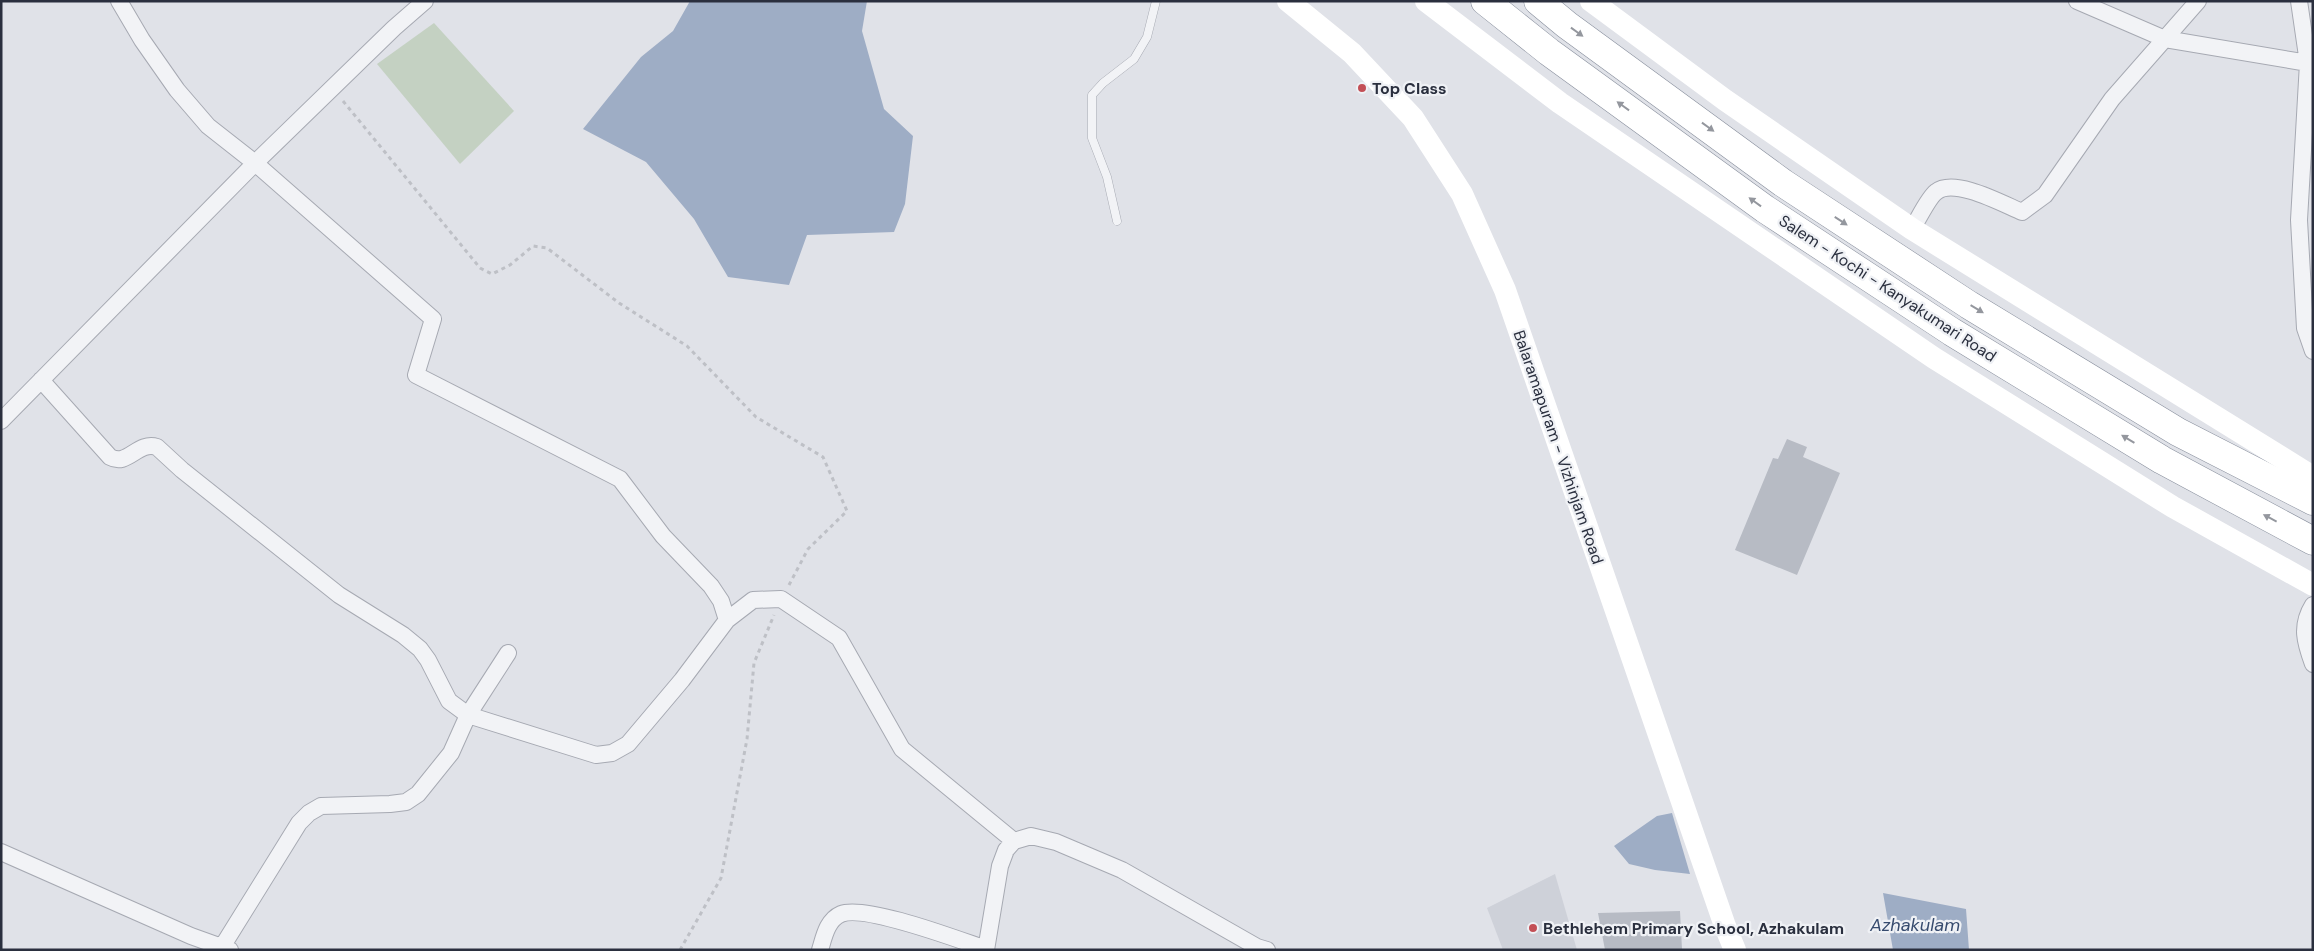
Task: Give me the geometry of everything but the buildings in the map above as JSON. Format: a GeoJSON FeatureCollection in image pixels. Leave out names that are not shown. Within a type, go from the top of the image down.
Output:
{"type":"FeatureCollection","features":[{"type":"Feature","properties":{"kind":"highway","name":"Salem - Kochi - Kanyakumari Road"},"geometry":{"type":"LineString","coordinates":[[1485,1],[1549,52],[1765,209],[1944,326],[2162,460],[2313,541]]}},
{"type":"Feature","properties":{"kind":"highway","name":"Salem - Kochi - Kanyakumari Road"},"geometry":{"type":"LineString","coordinates":[[1538,1],[1567,25],[1783,183],[1969,305],[2178,432],[2313,502]]}},
{"type":"Feature","properties":{"kind":"street"},"geometry":{"type":"LineString","coordinates":[[119,1],[142,40],[177,90],[208,126],[255,163],[433,319],[416,375],[620,479],[663,536],[711,586],[721,601],[727,620]]}},
{"type":"Feature","properties":{"kind":"street"},"geometry":{"type":"LineString","coordinates":[[1,421],[255,163],[394,28],[425,1]]}},
{"type":"Feature","properties":{"kind":"street","name":"Balaramapuram - Vizhinjam Road"},"geometry":{"type":"LineString","coordinates":[[1288,1],[1352,52],[1413,118],[1462,194],[1504,290],[1725,926],[1735,950]]}},
{"type":"Feature","properties":{"kind":"street"},"geometry":{"type":"LineString","coordinates":[[1426,1],[1560,104],[1934,358],[2173,507],[2313,585]]}},
{"type":"Feature","properties":{"kind":"street"},"geometry":{"type":"LineString","coordinates":[[1591,1],[1725,100],[1912,229],[2312,472]]}},
{"type":"Feature","properties":{"kind":"street"},"geometry":{"type":"LineString","coordinates":[[2077,1],[2165,39],[2308,63]]}},
{"type":"Feature","properties":{"kind":"street"},"geometry":{"type":"LineString","coordinates":[[1912,229],[1936,192],[1950,187],[1968,190],[2022,212],[2033,205],[2045,195],[2112,99],[2198,1]]}},
{"type":"Feature","properties":{"kind":"street"},"geometry":{"type":"LineString","coordinates":[[2299,1],[2308,63],[2299,220],[2305,328],[2313,352]]}},
{"type":"Feature","properties":{"kind":"street"},"geometry":{"type":"LineString","coordinates":[[41,380],[110,457],[115,460],[125,460],[139,448],[157,447],[182,470],[339,595],[403,635],[420,649],[428,660],[449,701],[468,716],[596,755],[612,754],[628,744],[682,680],[727,620],[753,600],[781,600],[839,638],[902,750],[1014,841]]}},
{"type":"Feature","properties":{"kind":"street"},"geometry":{"type":"LineString","coordinates":[[2313,605],[2304,626],[2305,640],[2313,664]]}},
{"type":"Feature","properties":{"kind":"street"},"geometry":{"type":"LineString","coordinates":[[1,852],[191,936],[226,948],[299,823],[309,813],[321,806],[390,804],[406,802],[418,794],[451,753],[468,716],[508,653]]}},
{"type":"Feature","properties":{"kind":"street"},"geometry":{"type":"LineString","coordinates":[[820,950],[828,926],[841,914],[860,913],[890,919],[986,949],[1000,866],[1006,850],[1014,841],[1031,836],[1056,842],[1114,867],[1257,947],[1267,950]]}},
{"type":"Feature","properties":{"kind":"lane"},"geometry":{"type":"LineString","coordinates":[[1117,221],[1108,177],[1092,138],[1092,95],[1134,59],[1147,37],[1156,1]]}},
{"type":"Feature","properties":{"kind":"path"},"geometry":{"type":"LineString","coordinates":[[333,89],[480,268],[492,274],[510,265],[533,246],[548,248],[619,302],[687,346],[756,417],[824,457],[847,511],[808,550],[781,600],[754,663],[747,739],[721,878],[680,950]]}},
{"type":"Feature","properties":{"kind":"shaded area","name":"Bethlehem Primary School, Azhakulam"},"geometry":{"type":"Polygon","coordinates":[[[1555,874],[1577,950],[1503,950],[1487,908],[1555,874]]]}},
{"type":"Feature","properties":{"kind":"green space"},"geometry":{"type":"Polygon","coordinates":[[[434,23],[514,111],[460,164],[377,64],[434,23]]]}},
{"type":"Feature","properties":{"kind":"water"},"geometry":{"type":"Polygon","coordinates":[[[690,1],[867,1],[862,31],[884,109],[913,136],[905,204],[894,232],[807,235],[789,285],[728,277],[694,219],[646,162],[583,129],[641,57],[673,31],[690,1]]]}},
{"type":"Feature","properties":{"kind":"water"},"geometry":{"type":"Polygon","coordinates":[[[1672,813],[1690,874],[1655,870],[1629,864],[1614,846],[1657,816],[1672,813]]]}},
{"type":"Feature","properties":{"kind":"water","name":"Azhakulam"},"geometry":{"type":"Polygon","coordinates":[[[1883,893],[1966,909],[1969,950],[1893,950],[1883,893]]]}},
{"type":"Feature","properties":{"kind":"place","name":"Top Class"},"geometry":{"type":"Point","coordinates":[1362,88]}},
{"type":"Feature","properties":{"kind":"place","name":"Bethlehem Primary School, Azhakulam"},"geometry":{"type":"Point","coordinates":[1533,928]}}]}
